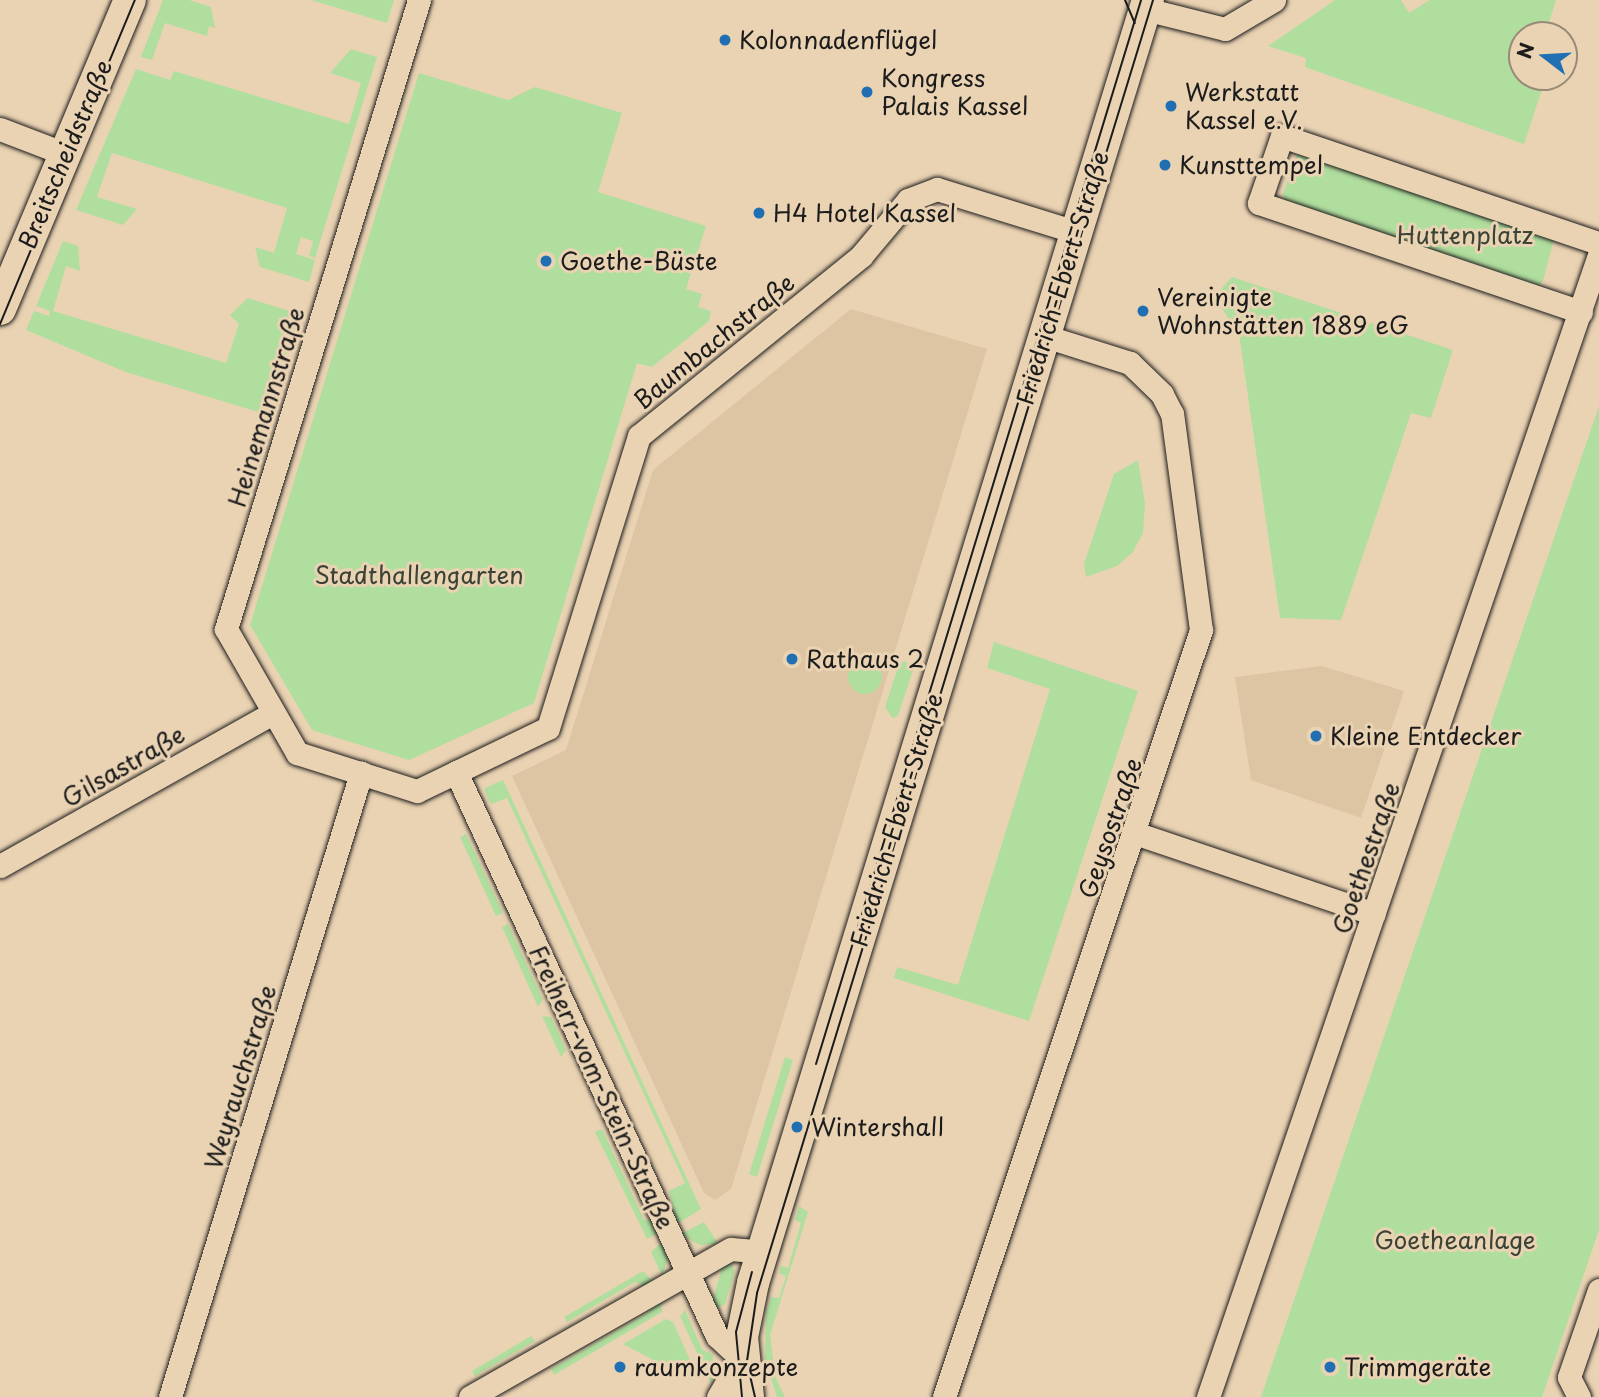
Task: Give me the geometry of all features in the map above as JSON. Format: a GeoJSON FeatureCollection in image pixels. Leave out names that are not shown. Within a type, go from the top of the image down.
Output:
{"type":"FeatureCollection","features":[{"type":"Feature","properties":{"kind":"street","name":"Breitscheidstraße"},"geometry":{"type":"LineString","coordinates":[[0,309],[130,0]]}},
{"type":"Feature","properties":{"kind":"street","name":"Heinemannstraße"},"geometry":{"type":"LineString","coordinates":[[361,773],[297,754],[226,629],[419,0]]}},
{"type":"Feature","properties":{"kind":"street"},"geometry":{"type":"LineString","coordinates":[[1146,4],[1225,29],[1274,0]]}},
{"type":"Feature","properties":{"kind":"street","name":"Friedrich-Ebert-Straße"},"geometry":{"type":"LineString","coordinates":[[718,1397],[741,1358],[744,1320],[763,1252],[1146,4]]}},
{"type":"Feature","properties":{"kind":"street"},"geometry":{"type":"LineString","coordinates":[[0,129],[65,154]]}},
{"type":"Feature","properties":{"kind":"street"},"geometry":{"type":"LineString","coordinates":[[1581,312],[1259,203],[1282,136],[1599,243]]}},
{"type":"Feature","properties":{"kind":"street","name":"Baumbachstraße"},"geometry":{"type":"LineString","coordinates":[[361,773],[417,791],[548,728],[639,436],[861,256],[908,200],[937,189],[1076,232]]}},
{"type":"Feature","properties":{"kind":"street","name":"Goethestraße"},"geometry":{"type":"LineString","coordinates":[[1208,1397],[1599,255]]}},
{"type":"Feature","properties":{"kind":"street","name":"Geysostraße"},"geometry":{"type":"LineString","coordinates":[[944,1397],[1201,630],[1172,414],[1162,394],[1130,363],[1045,335]]}},
{"type":"Feature","properties":{"kind":"street","name":"Gilsastraße"},"geometry":{"type":"LineString","coordinates":[[0,866],[273,713]]}},
{"type":"Feature","properties":{"kind":"street","name":"Freiherr-vom-Stein-Straße"},"geometry":{"type":"LineString","coordinates":[[456,772],[717,1336],[741,1358]]}},
{"type":"Feature","properties":{"kind":"street","name":"Weyrauchstraße"},"geometry":{"type":"LineString","coordinates":[[170,1397],[361,773]]}},
{"type":"Feature","properties":{"kind":"street"},"geometry":{"type":"LineString","coordinates":[[1135,833],[1374,914]]}},
{"type":"Feature","properties":{"kind":"street"},"geometry":{"type":"LineString","coordinates":[[470,1397],[730,1249],[763,1252]]}},
{"type":"Feature","properties":{"kind":"street"},"geometry":{"type":"LineString","coordinates":[[1579,1397],[1569,1377],[1599,1290]]}},
{"type":"Feature","properties":{"kind":"street"},"geometry":{"type":"LineString","coordinates":[[741,1358],[748,1397]]}},
{"type":"Feature","properties":{"kind":"shaded area"},"geometry":{"type":"Polygon","coordinates":[[[851,309],[987,349],[731,1189],[715,1200],[704,1193],[512,776],[566,750],[653,470],[851,309]]]}},
{"type":"Feature","properties":{"kind":"shaded area","name":"Kleine Entdecker"},"geometry":{"type":"Polygon","coordinates":[[[1322,666],[1404,691],[1361,818],[1251,780],[1235,677],[1322,666]]]}},
{"type":"Feature","properties":{"kind":"green space"},"geometry":{"type":"Polygon","coordinates":[[[163,0],[189,0],[211,7],[215,28],[209,26],[207,36],[165,23],[152,60],[141,57],[163,0]]]}},
{"type":"Feature","properties":{"kind":"green space"},"geometry":{"type":"Polygon","coordinates":[[[311,0],[394,0],[387,23],[311,0]]]}},
{"type":"Feature","properties":{"kind":"green space"},"geometry":{"type":"Polygon","coordinates":[[[1335,0],[1401,0],[1409,13],[1430,0],[1556,0],[1549,21],[1508,21],[1508,91],[1541,91],[1524,144],[1305,67],[1306,58],[1268,46],[1335,0]]]}},
{"type":"Feature","properties":{"kind":"green space"},"geometry":{"type":"Polygon","coordinates":[[[351,49],[377,57],[315,258],[309,256],[313,241],[301,237],[296,254],[315,260],[309,282],[260,267],[255,247],[274,253],[287,208],[112,153],[97,197],[137,209],[123,225],[76,210],[136,69],[170,80],[174,71],[349,124],[361,83],[330,73],[351,49]]]}},
{"type":"Feature","properties":{"kind":"green space","name":"Stadthallengarten"},"geometry":{"type":"Polygon","coordinates":[[[419,73],[508,100],[535,87],[622,113],[598,192],[706,226],[686,289],[702,294],[698,307],[711,311],[709,321],[652,367],[637,363],[534,703],[409,760],[312,730],[250,625],[419,73]]]}},
{"type":"Feature","properties":{"kind":"green space","name":"Huttenplatz"},"geometry":{"type":"Polygon","coordinates":[[[1298,152],[1554,239],[1543,281],[1539,286],[1287,204],[1283,194],[1298,152]]]}},
{"type":"Feature","properties":{"kind":"green space"},"geometry":{"type":"Polygon","coordinates":[[[63,241],[78,246],[80,271],[66,266],[53,311],[226,363],[239,324],[230,315],[248,298],[299,314],[268,415],[126,372],[26,330],[34,311],[49,316],[50,311],[36,306],[63,241]]]}},
{"type":"Feature","properties":{"kind":"green space"},"geometry":{"type":"Polygon","coordinates":[[[1232,277],[1453,350],[1431,418],[1411,413],[1341,620],[1280,618],[1239,334],[1214,297],[1232,277]]]}},
{"type":"Feature","properties":{"kind":"green space","name":"Goetheanlage"},"geometry":{"type":"Polygon","coordinates":[[[1599,406],[1599,1230],[1542,1397],[1261,1397],[1599,406]]]}},
{"type":"Feature","properties":{"kind":"green space"},"geometry":{"type":"Polygon","coordinates":[[[1138,460],[1145,504],[1143,533],[1133,552],[1117,566],[1086,577],[1084,564],[1114,474],[1138,460]]]}},
{"type":"Feature","properties":{"kind":"green space"},"geometry":{"type":"Polygon","coordinates":[[[994,642],[1138,691],[1029,1021],[894,978],[897,967],[958,985],[1050,689],[987,668],[994,642]]]}},
{"type":"Feature","properties":{"kind":"green space"},"geometry":{"type":"Polygon","coordinates":[[[865,660],[877,665],[882,677],[877,689],[865,694],[853,689],[848,677],[853,665],[865,660]]]}},
{"type":"Feature","properties":{"kind":"green space"},"geometry":{"type":"Polygon","coordinates":[[[904,661],[914,667],[898,716],[892,718],[885,707],[898,667],[904,661]]]}},
{"type":"Feature","properties":{"kind":"green space"},"geometry":{"type":"Polygon","coordinates":[[[503,780],[701,1209],[677,1224],[669,1191],[685,1183],[507,798],[491,804],[485,792],[485,788],[503,780]]]}},
{"type":"Feature","properties":{"kind":"green space"},"geometry":{"type":"Polygon","coordinates":[[[466,834],[503,913],[496,916],[460,837],[466,834]]]}},
{"type":"Feature","properties":{"kind":"green space"},"geometry":{"type":"Polygon","coordinates":[[[508,924],[543,1000],[538,1007],[502,927],[508,924]]]}},
{"type":"Feature","properties":{"kind":"green space"},"geometry":{"type":"Polygon","coordinates":[[[542,1016],[551,1017],[566,1050],[561,1057],[542,1016]]]}},
{"type":"Feature","properties":{"kind":"green space"},"geometry":{"type":"Polygon","coordinates":[[[785,1057],[793,1060],[757,1177],[749,1174],[785,1057]]]}},
{"type":"Feature","properties":{"kind":"green space"},"geometry":{"type":"Polygon","coordinates":[[[602,1129],[644,1220],[651,1220],[657,1234],[647,1239],[595,1132],[602,1129]]]}},
{"type":"Feature","properties":{"kind":"green space"},"geometry":{"type":"Polygon","coordinates":[[[799,1206],[808,1212],[770,1335],[775,1376],[785,1397],[777,1397],[765,1360],[766,1313],[771,1297],[779,1298],[786,1276],[779,1273],[781,1266],[788,1268],[801,1223],[795,1220],[799,1206]]]}},
{"type":"Feature","properties":{"kind":"green space"},"geometry":{"type":"Polygon","coordinates":[[[704,1222],[718,1243],[699,1245],[681,1234],[704,1222]]]}},
{"type":"Feature","properties":{"kind":"green space"},"geometry":{"type":"Polygon","coordinates":[[[661,1243],[668,1259],[662,1276],[651,1252],[661,1243]]]}},
{"type":"Feature","properties":{"kind":"green space"},"geometry":{"type":"Polygon","coordinates":[[[731,1263],[735,1271],[725,1304],[717,1308],[712,1302],[723,1265],[731,1263]]]}},
{"type":"Feature","properties":{"kind":"green space"},"geometry":{"type":"Polygon","coordinates":[[[643,1271],[653,1281],[645,1286],[635,1282],[567,1322],[564,1317],[643,1271]]]}},
{"type":"Feature","properties":{"kind":"green space"},"geometry":{"type":"Polygon","coordinates":[[[660,1297],[662,1312],[554,1375],[551,1369],[649,1312],[652,1301],[660,1297]]]}},
{"type":"Feature","properties":{"kind":"green space"},"geometry":{"type":"Polygon","coordinates":[[[685,1310],[702,1349],[713,1355],[712,1386],[680,1316],[685,1310]]]}},
{"type":"Feature","properties":{"kind":"green space"},"geometry":{"type":"Polygon","coordinates":[[[666,1319],[673,1322],[694,1369],[691,1380],[623,1344],[666,1319]]]}},
{"type":"Feature","properties":{"kind":"green space"},"geometry":{"type":"Polygon","coordinates":[[[531,1336],[535,1341],[475,1376],[472,1371],[531,1336]]]}},
{"type":"Feature","properties":{"kind":"tram line"},"geometry":{"type":"LineString","coordinates":[[0,324],[135,0]]}},
{"type":"Feature","properties":{"kind":"tram line"},"geometry":{"type":"LineString","coordinates":[[1125,0],[1135,23]]}},
{"type":"Feature","properties":{"kind":"tram line"},"geometry":{"type":"LineString","coordinates":[[816,1064],[1141,0]]}},
{"type":"Feature","properties":{"kind":"tram line"},"geometry":{"type":"LineString","coordinates":[[755,1397],[747,1361],[757,1293],[1153,0]]}},
{"type":"Feature","properties":{"kind":"tram line"},"geometry":{"type":"LineString","coordinates":[[742,1397],[736,1332],[752,1272]]}},
{"type":"Feature","properties":{"kind":"place","name":"Kolonnadenflügel"},"geometry":{"type":"Point","coordinates":[725,40]}},
{"type":"Feature","properties":{"kind":"place","name":"Kongress Palais Kassel"},"geometry":{"type":"Point","coordinates":[867,92]}},
{"type":"Feature","properties":{"kind":"place","name":"Werkstatt Kassel e.V."},"geometry":{"type":"Point","coordinates":[1171,106]}},
{"type":"Feature","properties":{"kind":"place","name":"Kunsttempel"},"geometry":{"type":"Point","coordinates":[1165,165]}},
{"type":"Feature","properties":{"kind":"place","name":"H4 Hotel Kassel"},"geometry":{"type":"Point","coordinates":[759,213]}},
{"type":"Feature","properties":{"kind":"place","name":"Goethe-Büste"},"geometry":{"type":"Point","coordinates":[546,261]}},
{"type":"Feature","properties":{"kind":"place","name":"Vereinigte Wohnstätten 1889 eG"},"geometry":{"type":"Point","coordinates":[1143,311]}},
{"type":"Feature","properties":{"kind":"place","name":"Rathaus 2"},"geometry":{"type":"Point","coordinates":[792,659]}},
{"type":"Feature","properties":{"kind":"place","name":"Kleine Entdecker"},"geometry":{"type":"Point","coordinates":[1316,736]}},
{"type":"Feature","properties":{"kind":"place","name":"Wintershall"},"geometry":{"type":"Point","coordinates":[797,1127]}},
{"type":"Feature","properties":{"kind":"place","name":"raumkonzepte"},"geometry":{"type":"Point","coordinates":[620,1367]}},
{"type":"Feature","properties":{"kind":"place","name":"Trimmgeräte"},"geometry":{"type":"Point","coordinates":[1330,1367]}}]}
